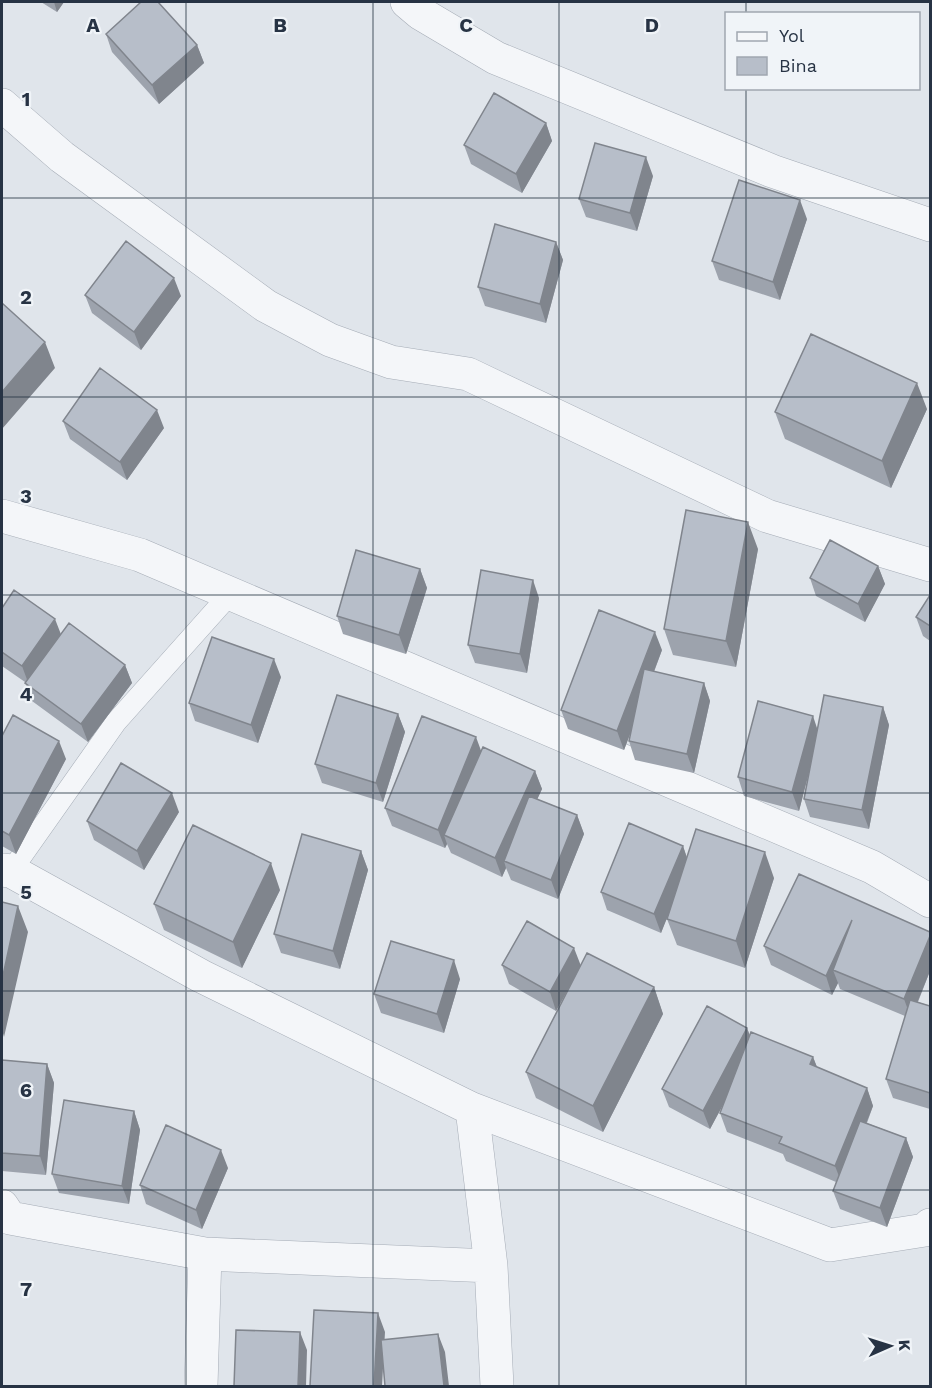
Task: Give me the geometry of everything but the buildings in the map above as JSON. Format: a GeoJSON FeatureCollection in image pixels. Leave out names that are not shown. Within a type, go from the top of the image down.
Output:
{"type":"FeatureCollection","features":[{"type":"Feature","properties":{"kind":"street"},"geometry":{"type":"LineString","coordinates":[[407,2],[420,13],[507,62],[772,171],[930,225]]}},
{"type":"Feature","properties":{"kind":"street"},"geometry":{"type":"LineString","coordinates":[[2,105],[62,157],[266,306],[330,340],[391,362],[468,374],[767,516],[930,565]]}},
{"type":"Feature","properties":{"kind":"street"},"geometry":{"type":"LineString","coordinates":[[2,516],[140,555],[872,867],[930,901]]}},
{"type":"Feature","properties":{"kind":"street"},"geometry":{"type":"LineString","coordinates":[[6,870],[201,976],[472,1109],[830,1245],[929,1229]]}},
{"type":"Feature","properties":{"kind":"street"},"geometry":{"type":"LineString","coordinates":[[472,1109],[491,1266],[497,1386]]}},
{"type":"Feature","properties":{"kind":"street"},"geometry":{"type":"LineString","coordinates":[[4,1220],[205,1254],[491,1266]]}},
{"type":"Feature","properties":{"kind":"street"},"geometry":{"type":"LineString","coordinates":[[201,1386],[205,1254]]}},
{"type":"Feature","properties":{"kind":"lane"},"geometry":{"type":"LineString","coordinates":[[6,870],[116,722],[231,593]]}}]}
